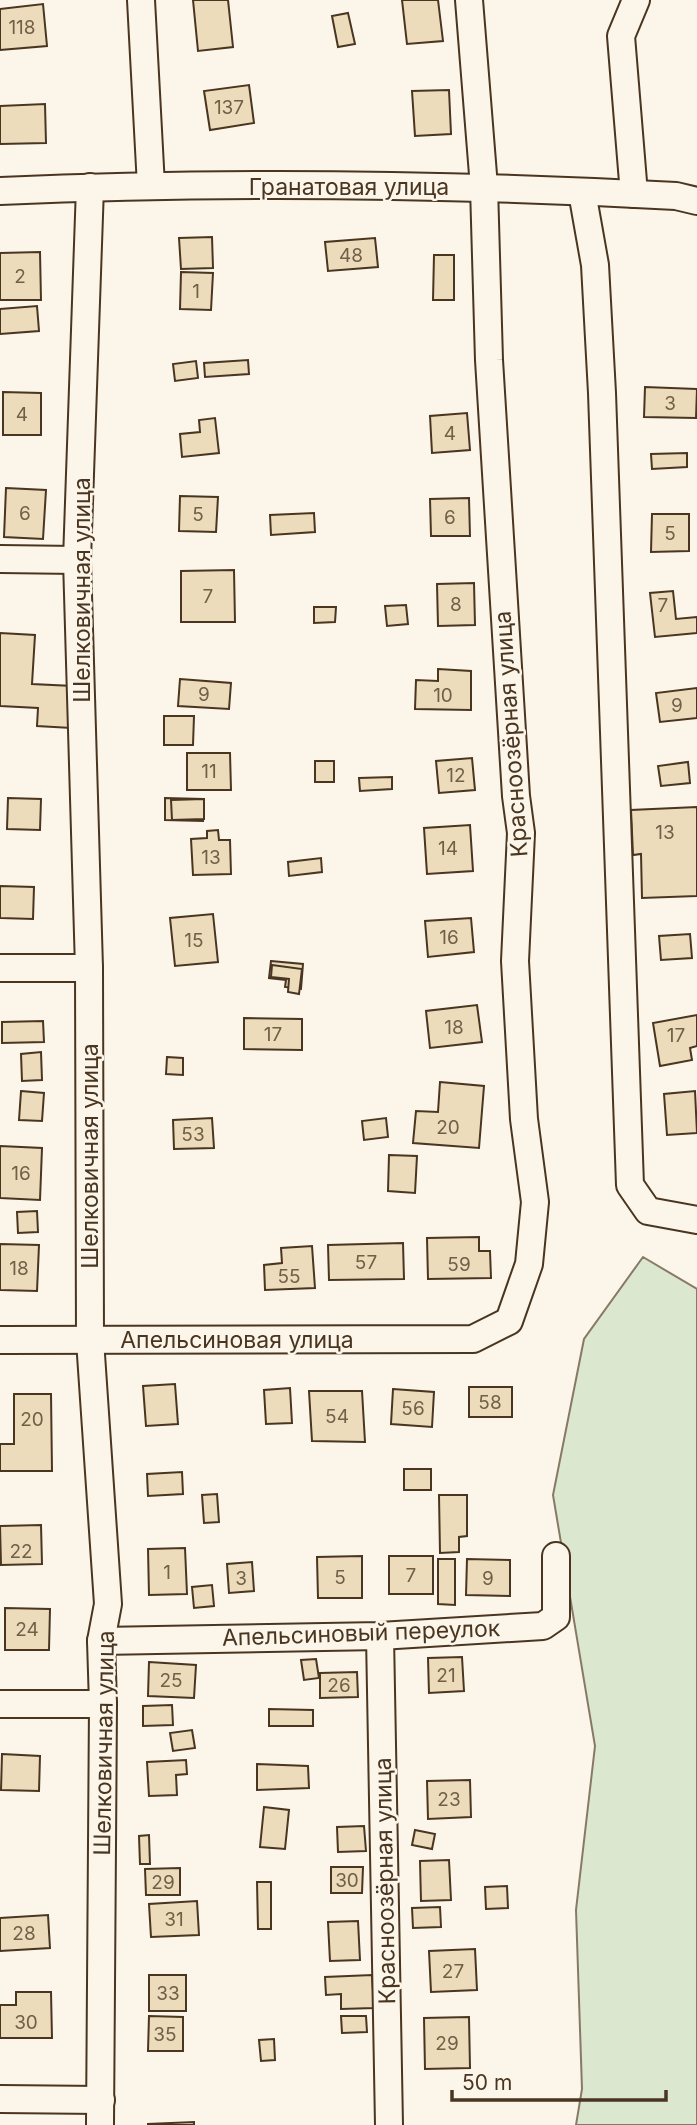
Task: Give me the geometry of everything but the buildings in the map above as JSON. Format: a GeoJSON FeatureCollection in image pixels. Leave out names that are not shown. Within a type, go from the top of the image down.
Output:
{"type":"FeatureCollection","features":[{"type":"Feature","properties":{"kind":"street"},"geometry":{"type":"LineString","coordinates":[[141,0],[151,186]]}},
{"type":"Feature","properties":{"kind":"street","name":"Красноозёрная улица"},"geometry":{"type":"LineString","coordinates":[[469,0],[484,187],[489,360],[500,558],[516,796],[521,833],[515,961],[524,1119],[535,1202],[529,1264],[509,1321],[473,1339]]}},
{"type":"Feature","properties":{"kind":"street"},"geometry":{"type":"LineString","coordinates":[[634,194],[621,36],[636,0]]}},
{"type":"Feature","properties":{"kind":"street","name":"Гранатовая улица"},"geometry":{"type":"LineString","coordinates":[[0,191],[151,186],[484,187],[676,196],[697,201]]}},
{"type":"Feature","properties":{"kind":"street","name":"Шелковичная улица"},"geometry":{"type":"LineString","coordinates":[[90,187],[77,560],[89,968],[90,1340],[108,1604],[101,1641],[103,1704],[100,2112]]}},
{"type":"Feature","properties":{"kind":"street"},"geometry":{"type":"LineString","coordinates":[[582,192],[595,265],[602,393],[630,1185],[648,1211],[697,1220]]}},
{"type":"Feature","properties":{"kind":"street"},"geometry":{"type":"LineString","coordinates":[[0,559],[77,560]]}},
{"type":"Feature","properties":{"kind":"street"},"geometry":{"type":"LineString","coordinates":[[0,968],[89,968]]}},
{"type":"Feature","properties":{"kind":"street","name":"Апельсиновая улица"},"geometry":{"type":"LineString","coordinates":[[0,1340],[473,1339]]}},
{"type":"Feature","properties":{"kind":"street","name":"Апельсиновый переулок"},"geometry":{"type":"LineString","coordinates":[[101,1641],[380,1636],[543,1626],[556,1617],[556,1556]]}},
{"type":"Feature","properties":{"kind":"street","name":"Красноозёрная улица"},"geometry":{"type":"LineString","coordinates":[[380,1636],[388,2125]]}},
{"type":"Feature","properties":{"kind":"street"},"geometry":{"type":"LineString","coordinates":[[0,1704],[103,1704]]}},
{"type":"Feature","properties":{"kind":"street"},"geometry":{"type":"LineString","coordinates":[[0,2099],[100,2112]]}},
{"type":"Feature","properties":{"kind":"green space"},"geometry":{"type":"Polygon","coordinates":[[[643,1257],[697,1289],[697,2125],[576,2125],[582,2089],[576,1910],[595,1746],[553,1495],[584,1339],[643,1257]]]}}]}
